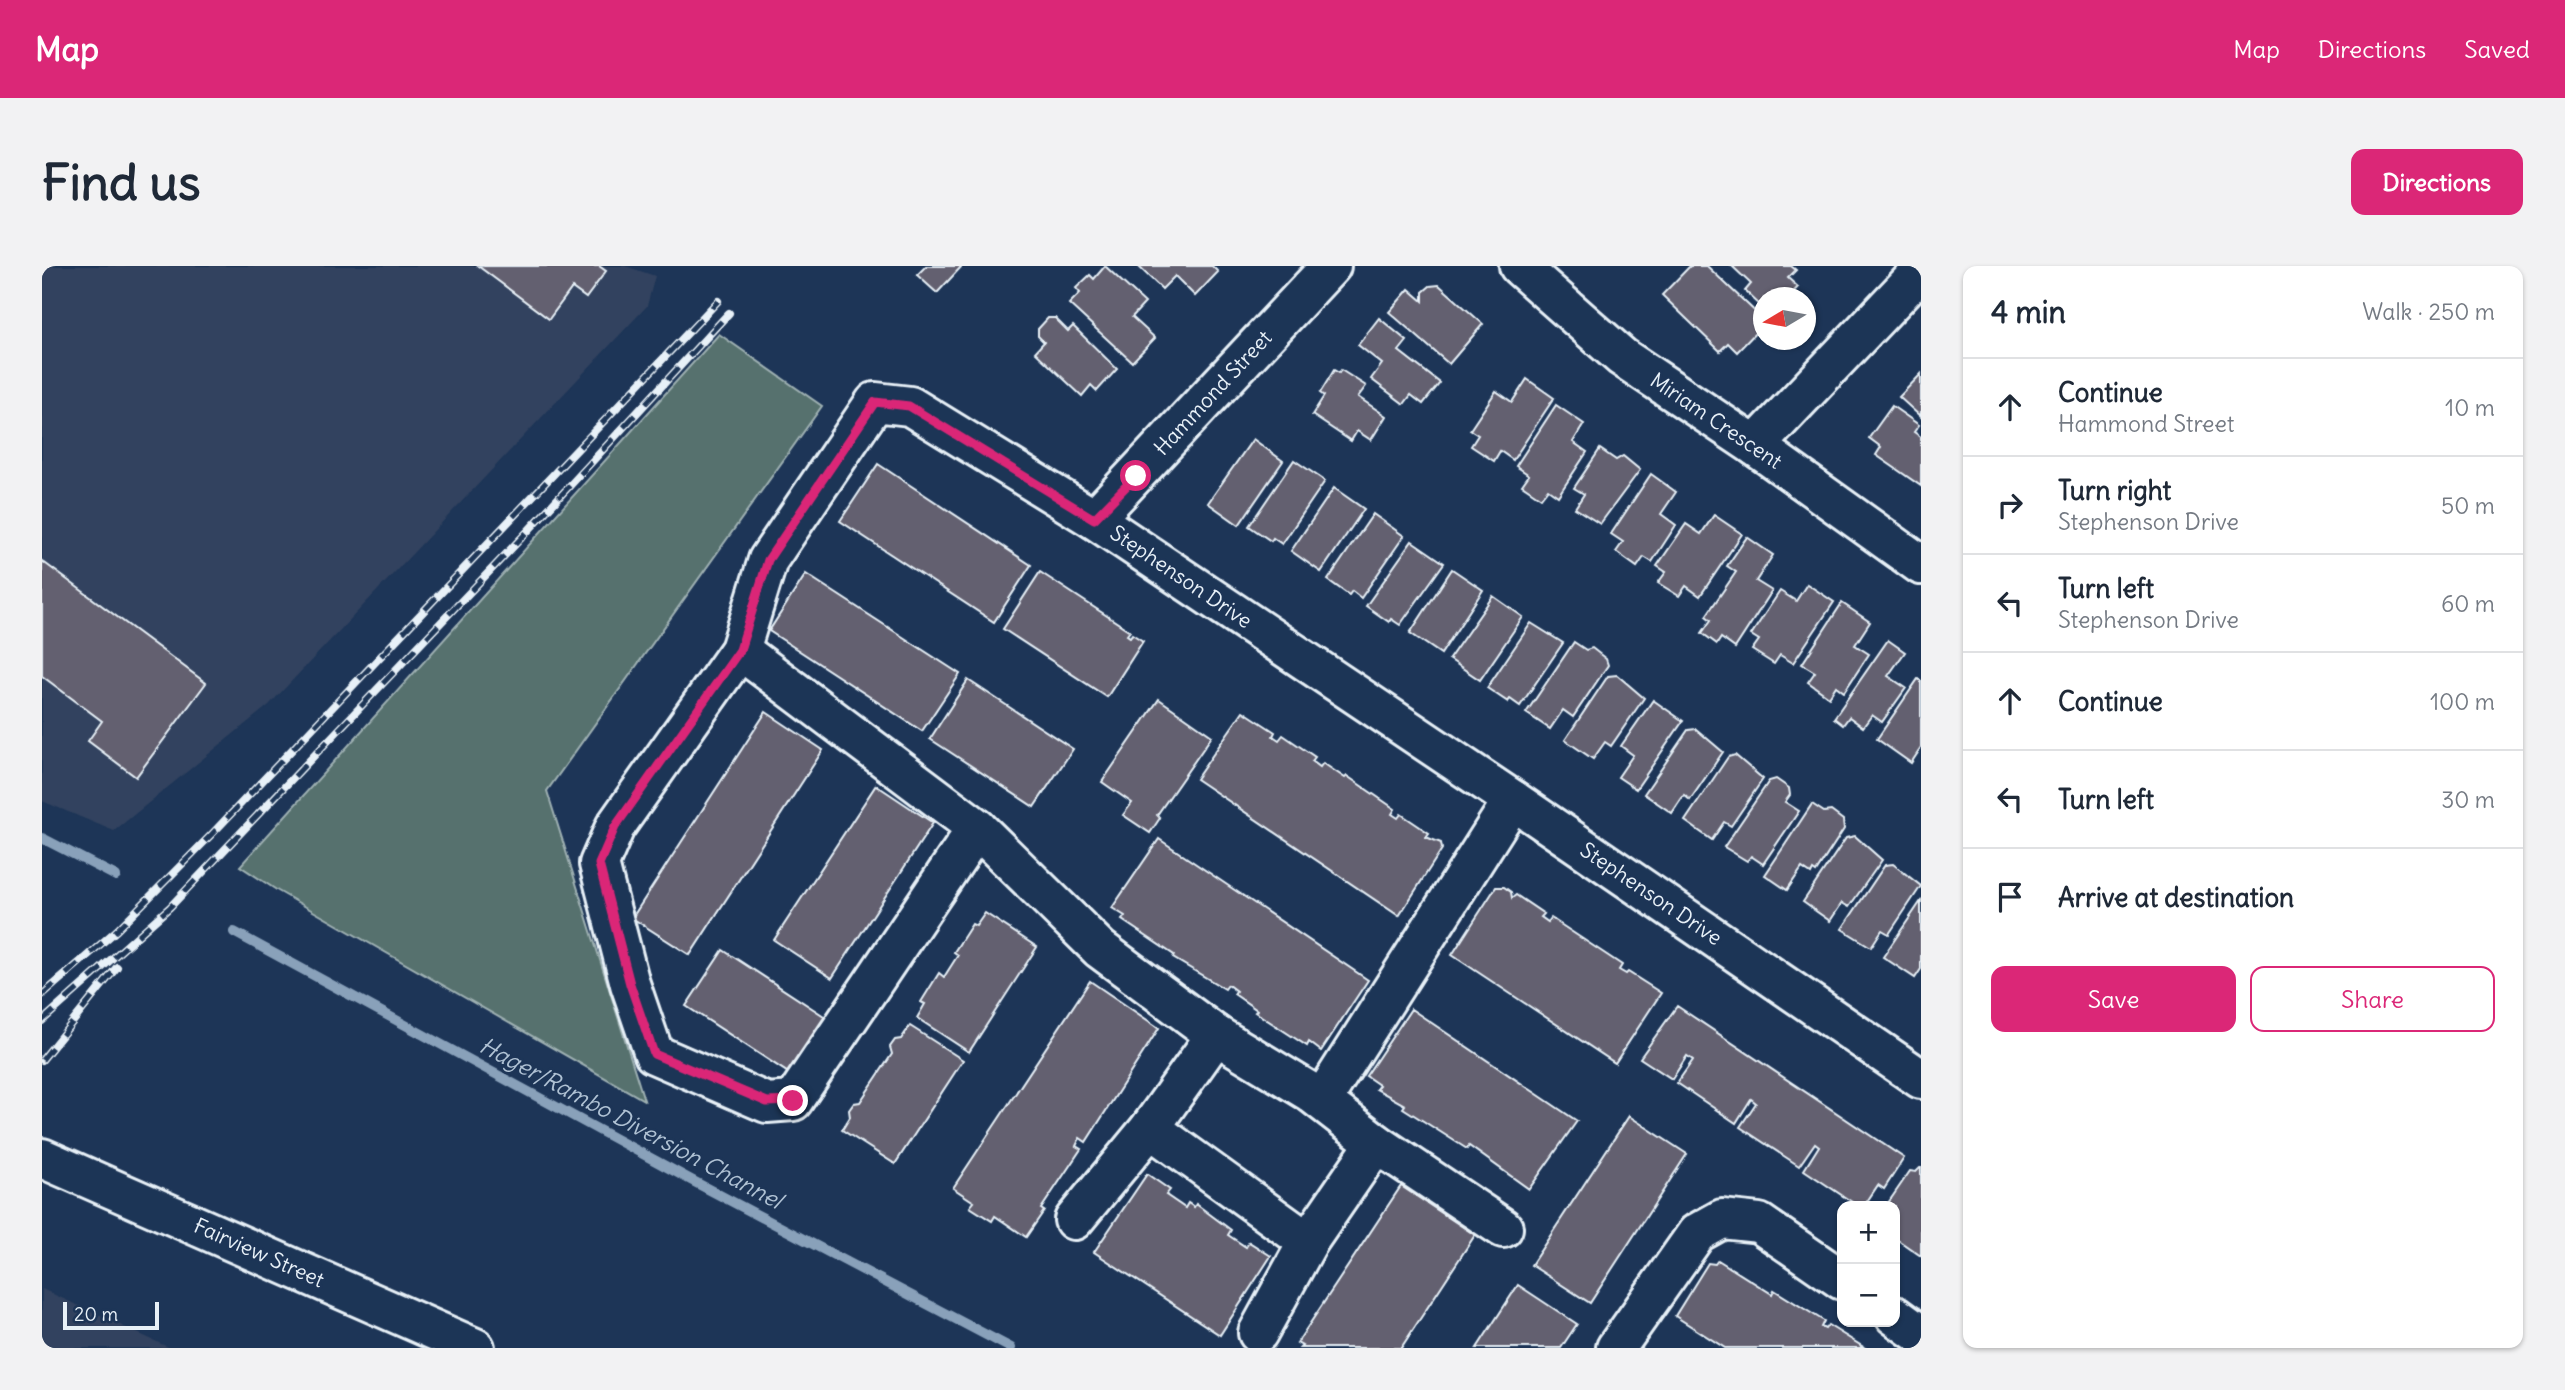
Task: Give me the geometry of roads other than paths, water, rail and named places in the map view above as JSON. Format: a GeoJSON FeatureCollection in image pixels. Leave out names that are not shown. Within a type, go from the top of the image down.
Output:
{"type":"FeatureCollection","features":[{"type":"Feature","properties":{"kind":"street","name":"Hammond Street"},"geometry":{"type":"LineString","coordinates":[[1094,519],[1331,266]]}},
{"type":"Feature","properties":{"kind":"street","name":"Miriam Crescent"},"geometry":{"type":"LineString","coordinates":[[1519,266],[1622,358],[1755,446],[1921,565]]}},
{"type":"Feature","properties":{"kind":"street"},"geometry":{"type":"LineString","coordinates":[[1755,446],[1921,271]]}},
{"type":"Feature","properties":{"kind":"street","name":"Stephenson Drive"},"geometry":{"type":"LineString","coordinates":[[740,650],[768,560],[875,402],[909,406],[1094,519],[1513,800],[1921,1079]]}},
{"type":"Feature","properties":{"kind":"street"},"geometry":{"type":"LineString","coordinates":[[977,828],[793,1101],[767,1102],[654,1054],[630,984],[599,864],[615,827],[740,650],[977,828],[1100,949],[1216,1035],[1322,1100],[1376,1143],[1503,1228]]}},
{"type":"Feature","properties":{"kind":"street"},"geometry":{"type":"LineString","coordinates":[[1322,1100],[1513,800]]}},
{"type":"Feature","properties":{"kind":"street"},"geometry":{"type":"LineString","coordinates":[[1074,1220],[1150,1128],[1216,1035]]}},
{"type":"Feature","properties":{"kind":"street"},"geometry":{"type":"LineString","coordinates":[[1150,1128],[1308,1242]]}},
{"type":"Feature","properties":{"kind":"street"},"geometry":{"type":"LineString","coordinates":[[1258,1333],[1308,1242],[1376,1143]]}},
{"type":"Feature","properties":{"kind":"street","name":"Fairview Street"},"geometry":{"type":"LineString","coordinates":[[42,1158],[475,1348]]}},
{"type":"Feature","properties":{"kind":"street"},"geometry":{"type":"LineString","coordinates":[[1616,1348],[1697,1233],[1722,1219],[1759,1223],[1837,1277]]}},
{"type":"Feature","properties":{"kind":"street"},"geometry":{"type":"LineString","coordinates":[[1900,1320],[1921,1335]]}},
{"type":"Feature","properties":{"kind":"waterway","name":"Hager/Rambo Diversion Channel"},"geometry":{"type":"LineString","coordinates":[[42,838],[116,876]]}},
{"type":"Feature","properties":{"kind":"waterway","name":"Hager/Rambo Diversion Channel"},"geometry":{"type":"LineString","coordinates":[[234,932],[691,1180],[1011,1348]]}},
{"type":"Feature","properties":{"kind":"railway"},"geometry":{"type":"LineString","coordinates":[[42,995],[117,930],[211,835],[718,301]]}},
{"type":"Feature","properties":{"kind":"railway"},"geometry":{"type":"LineString","coordinates":[[42,1021],[170,907],[527,532],[729,313]]}},
{"type":"Feature","properties":{"kind":"railway"},"geometry":{"type":"LineString","coordinates":[[42,1060],[117,967]]}}]}
